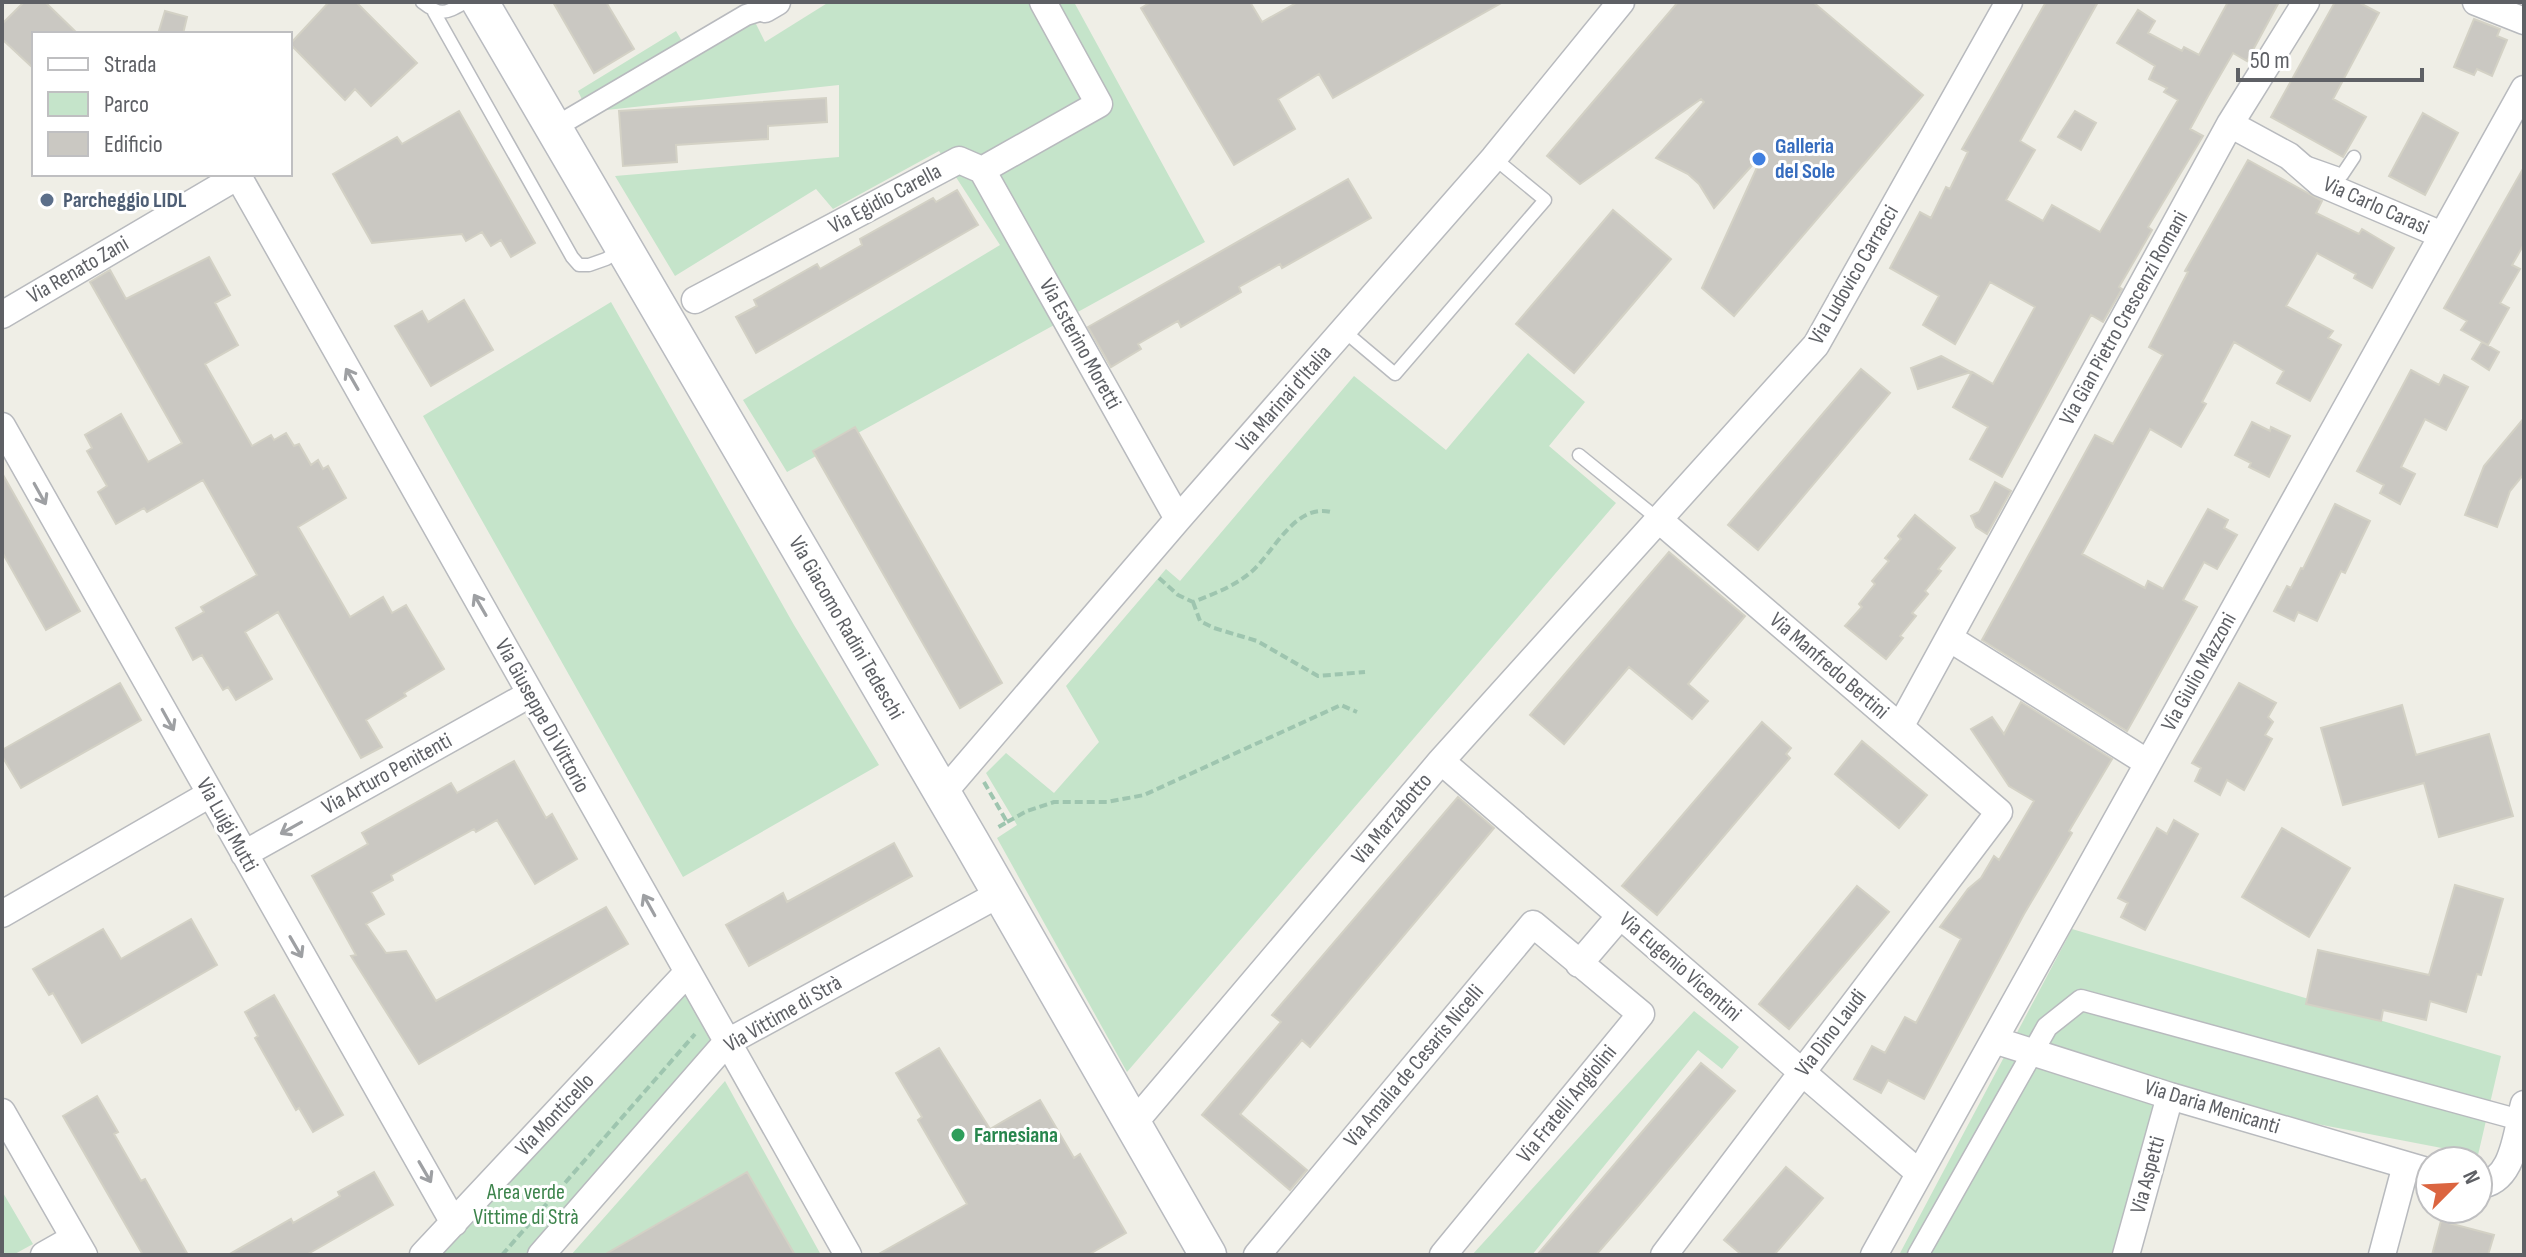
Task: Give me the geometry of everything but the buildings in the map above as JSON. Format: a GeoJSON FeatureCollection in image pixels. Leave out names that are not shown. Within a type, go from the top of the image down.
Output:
{"type":"FeatureCollection","features":[{"type":"Feature","properties":{"kind":"main road","name":"Via Giacomo Radini Tedeschi"},"geometry":{"type":"LineString","coordinates":[[480,2],[943,793],[1208,1255]]}},
{"type":"Feature","properties":{"kind":"street"},"geometry":{"type":"LineString","coordinates":[[982,170],[1099,104],[1043,2]]}},
{"type":"Feature","properties":{"kind":"street","name":"Via Marinai d'Italia"},"geometry":{"type":"LineString","coordinates":[[943,793],[1494,158],[1621,2]]}},
{"type":"Feature","properties":{"kind":"street","name":"Via Ludovico Carracci"},"geometry":{"type":"LineString","coordinates":[[1658,519],[1816,345],[2009,2]]}},
{"type":"Feature","properties":{"kind":"street","name":"Via Gian Pietro Crescenzi Romani"},"geometry":{"type":"LineString","coordinates":[[1900,727],[2230,124],[2306,2]]}},
{"type":"Feature","properties":{"kind":"street"},"geometry":{"type":"LineString","coordinates":[[2476,2],[2524,21]]}},
{"type":"Feature","properties":{"kind":"street"},"geometry":{"type":"LineString","coordinates":[[554,128],[746,15],[771,6]]}},
{"type":"Feature","properties":{"kind":"street","name":"Via Giulio Mazzoni"},"geometry":{"type":"LineString","coordinates":[[1874,1255],[2524,89]]}},
{"type":"Feature","properties":{"kind":"street","name":"Via Carlo Carasi"},"geometry":{"type":"LineString","coordinates":[[2230,124],[2289,156],[2320,183],[2442,235]]}},
{"type":"Feature","properties":{"kind":"street","name":"Via Egidio Carella"},"geometry":{"type":"LineString","coordinates":[[695,300],[959,160],[982,170]]}},
{"type":"Feature","properties":{"kind":"street","name":"Via Esterino Moretti"},"geometry":{"type":"LineString","coordinates":[[982,170],[1178,519]]}},
{"type":"Feature","properties":{"kind":"street","name":"Via Renato Zani"},"geometry":{"type":"LineString","coordinates":[[2,315],[238,176]]}},
{"type":"Feature","properties":{"kind":"street","name":"Via Giuseppe Di Vittorio"},"geometry":{"type":"LineString","coordinates":[[238,176],[848,1255]]}},
{"type":"Feature","properties":{"kind":"street","name":"Via Luigi Mutti"},"geometry":{"type":"LineString","coordinates":[[2,426],[454,1223]]}},
{"type":"Feature","properties":{"kind":"street","name":"Via Manfredo Bertini"},"geometry":{"type":"LineString","coordinates":[[1658,519],[1999,812]]}},
{"type":"Feature","properties":{"kind":"street","name":"Via Marzabotto"},"geometry":{"type":"LineString","coordinates":[[1133,1124],[1441,761],[1658,519]]}},
{"type":"Feature","properties":{"kind":"street"},"geometry":{"type":"LineString","coordinates":[[1949,638],[2148,763]]}},
{"type":"Feature","properties":{"kind":"street","name":"Via Arturo Penitenti"},"geometry":{"type":"LineString","coordinates":[[244,854],[530,694]]}},
{"type":"Feature","properties":{"kind":"street","name":"Via Eugenio Vicentini"},"geometry":{"type":"LineString","coordinates":[[1441,761],[1919,1173]]}},
{"type":"Feature","properties":{"kind":"street"},"geometry":{"type":"LineString","coordinates":[[2,914],[210,794]]}},
{"type":"Feature","properties":{"kind":"street","name":"Via Dino Laudi"},"geometry":{"type":"LineString","coordinates":[[1664,1255],[1999,812]]}},
{"type":"Feature","properties":{"kind":"street","name":"Via Vittime di Strà"},"geometry":{"type":"LineString","coordinates":[[541,1255],[726,1043],[1001,893]]}},
{"type":"Feature","properties":{"kind":"street"},"geometry":{"type":"LineString","coordinates":[[1579,964],[1620,916]]}},
{"type":"Feature","properties":{"kind":"street","name":"Via Amalia de Cesaris Nicelli"},"geometry":{"type":"LineString","coordinates":[[1257,1255],[1533,924],[1579,964]]}},
{"type":"Feature","properties":{"kind":"street","name":"Via Fratelli Angiolini"},"geometry":{"type":"LineString","coordinates":[[1443,1255],[1641,1014],[1579,964]]}},
{"type":"Feature","properties":{"kind":"street","name":"Via Monticello"},"geometry":{"type":"LineString","coordinates":[[423,1255],[687,973]]}},
{"type":"Feature","properties":{"kind":"street"},"geometry":{"type":"LineString","coordinates":[[1918,1255],[2047,1027],[2081,1000],[2522,1112],[2507,1170],[2494,1180]]}},
{"type":"Feature","properties":{"kind":"street","name":"Via Daria Menicanti"},"geometry":{"type":"LineString","coordinates":[[1994,1040],[2170,1096],[2414,1167]]}},
{"type":"Feature","properties":{"kind":"street","name":"Via Aspetti"},"geometry":{"type":"LineString","coordinates":[[2126,1255],[2170,1096]]}},
{"type":"Feature","properties":{"kind":"street"},"geometry":{"type":"LineString","coordinates":[[2,1112],[79,1246],[44,1255]]}},
{"type":"Feature","properties":{"kind":"street"},"geometry":{"type":"LineString","coordinates":[[2382,1255],[2414,1178]]}},
{"type":"Feature","properties":{"kind":"lane"},"geometry":{"type":"LineString","coordinates":[[422,2],[434,12],[572,257],[579,265],[589,265],[624,248]]}},
{"type":"Feature","properties":{"kind":"lane"},"geometry":{"type":"LineString","coordinates":[[434,12],[448,13],[466,2]]}},
{"type":"Feature","properties":{"kind":"lane"},"geometry":{"type":"LineString","coordinates":[[2289,156],[2342,175],[2354,157]]}},
{"type":"Feature","properties":{"kind":"lane"},"geometry":{"type":"LineString","coordinates":[[1344,331],[1395,374],[1545,200],[1494,158]]}},
{"type":"Feature","properties":{"kind":"lane"},"geometry":{"type":"LineString","coordinates":[[1579,455],[1658,519]]}},
{"type":"Feature","properties":{"kind":"path"},"geometry":{"type":"LineString","coordinates":[[1193,602],[1226,589],[1250,573],[1296,522],[1309,513],[1322,510],[1331,512]]}},
{"type":"Feature","properties":{"kind":"path"},"geometry":{"type":"LineString","coordinates":[[1159,577],[1178,595],[1193,602],[1200,621],[1257,641],[1318,676],[1365,672]]}},
{"type":"Feature","properties":{"kind":"path"},"geometry":{"type":"LineString","coordinates":[[996,829],[1027,811],[1054,802],[1107,802],[1144,795],[1341,705],[1357,712]]}},
{"type":"Feature","properties":{"kind":"path"},"geometry":{"type":"LineString","coordinates":[[981,776],[1007,822]]}},
{"type":"Feature","properties":{"kind":"path"},"geometry":{"type":"LineString","coordinates":[[502,1255],[693,1038],[694,1028]]}},
{"type":"Feature","properties":{"kind":"green space"},"geometry":{"type":"Polygon","coordinates":[[[829,2],[1074,2],[1205,242],[787,472],[743,400],[1000,245],[939,151],[833,209],[816,189],[675,276],[615,176],[839,157],[839,85],[588,112],[578,91],[676,31],[690,55],[753,18],[765,42],[829,2]]]}},
{"type":"Feature","properties":{"kind":"green space"},"geometry":{"type":"Polygon","coordinates":[[[611,302],[794,625],[879,765],[683,877],[423,416],[611,302]]]}},
{"type":"Feature","properties":{"kind":"green space"},"geometry":{"type":"Polygon","coordinates":[[[1528,353],[1585,402],[1549,446],[1616,503],[1127,1072],[997,838],[1017,825],[986,773],[1006,753],[1054,793],[1099,742],[1066,686],[1166,569],[1180,581],[1354,376],[1446,450],[1528,353]]]}},
{"type":"Feature","properties":{"kind":"green space"},"geometry":{"type":"Polygon","coordinates":[[[2072,929],[2501,1056],[2480,1145],[2426,1145],[2171,1096],[2126,1255],[1899,1255],[2072,929]]]}},
{"type":"Feature","properties":{"kind":"green space","name":"Area verde Vittime di Strà"},"geometry":{"type":"Polygon","coordinates":[[[685,991],[715,1041],[528,1255],[428,1255],[685,991]]]}},
{"type":"Feature","properties":{"kind":"green space"},"geometry":{"type":"Polygon","coordinates":[[[1694,1011],[1739,1047],[1722,1069],[1698,1050],[1532,1255],[1472,1255],[1694,1011]]]}},
{"type":"Feature","properties":{"kind":"green space"},"geometry":{"type":"Polygon","coordinates":[[[725,1081],[821,1255],[571,1255],[725,1081]]]}},
{"type":"Feature","properties":{"kind":"green space"},"geometry":{"type":"Polygon","coordinates":[[[2,1191],[33,1244],[13,1255],[2,1255],[2,1191]]]}},
{"type":"Feature","properties":{"kind":"place","name":"Galleria del Sole"},"geometry":{"type":"Point","coordinates":[1759,159]}},
{"type":"Feature","properties":{"kind":"place","name":"Parcheggio LIDL"},"geometry":{"type":"Point","coordinates":[47,200]}},
{"type":"Feature","properties":{"kind":"place","name":"Farnesiana"},"geometry":{"type":"Point","coordinates":[958,1135]}}]}
